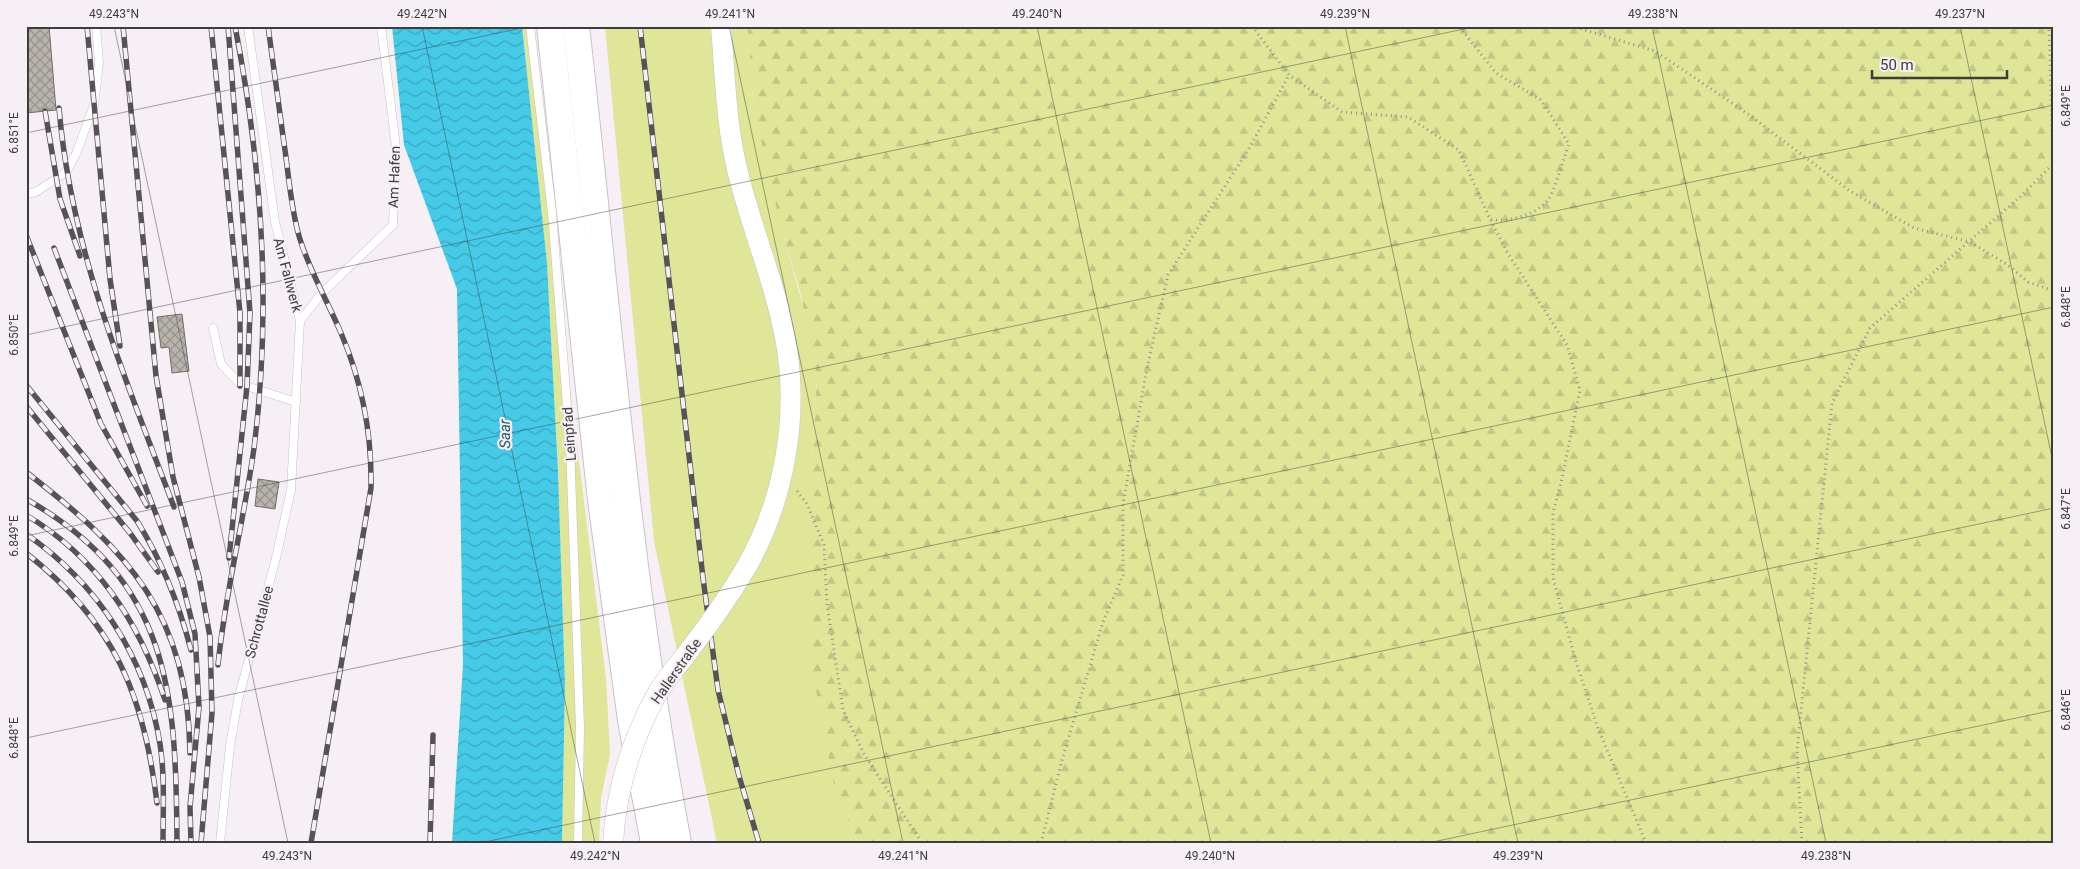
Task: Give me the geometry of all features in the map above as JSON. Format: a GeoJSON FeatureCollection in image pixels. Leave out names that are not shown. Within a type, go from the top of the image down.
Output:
{"type":"FeatureCollection","features":[{"type":"Feature","properties":{"kind":"highway"},"geometry":{"type":"LineString","coordinates":[[550,26],[601,500],[657,734],[678,843]]}},
{"type":"Feature","properties":{"kind":"highway"},"geometry":{"type":"LineString","coordinates":[[576,26],[625,498],[630,618],[647,843]]}},
{"type":"Feature","properties":{"kind":"highway"},"geometry":{"type":"LineString","coordinates":[[641,782],[654,843]]}},
{"type":"Feature","properties":{"kind":"highway"},"geometry":{"type":"LineString","coordinates":[[668,794],[685,843]]}},
{"type":"Feature","properties":{"kind":"street","name":"Hallerstraße"},"geometry":{"type":"LineString","coordinates":[[613,843],[614,813],[623,774],[639,730],[658,693],[730,594],[747,566],[765,530],[783,473],[790,404],[786,344],[776,299],[738,172],[729,124],[721,26]]}},
{"type":"Feature","properties":{"kind":"lane"},"geometry":{"type":"LineString","coordinates":[[26,194],[36,192],[66,172],[76,154],[94,105],[98,63],[96,26]]}},
{"type":"Feature","properties":{"kind":"lane","name":"Am Fallwerk"},"geometry":{"type":"LineString","coordinates":[[248,26],[275,222],[300,321],[296,402]]}},
{"type":"Feature","properties":{"kind":"lane","name":"Am Hafen"},"geometry":{"type":"LineString","coordinates":[[300,321],[322,293],[393,225],[396,147],[382,26]]}},
{"type":"Feature","properties":{"kind":"lane","name":"Leinpfad"},"geometry":{"type":"LineString","coordinates":[[530,26],[552,212],[570,444],[580,726],[578,843]]}},
{"type":"Feature","properties":{"kind":"lane"},"geometry":{"type":"LineString","coordinates":[[213,328],[221,364],[240,384],[296,402]]}},
{"type":"Feature","properties":{"kind":"lane","name":"Schrottallee"},"geometry":{"type":"LineString","coordinates":[[220,843],[230,746],[238,700],[276,558],[291,490],[296,402]]}},
{"type":"Feature","properties":{"kind":"path"},"geometry":{"type":"LineString","coordinates":[[1252,26],[1289,75],[1342,112],[1408,117],[1459,150],[1490,219],[1508,252],[1567,345],[1580,390],[1561,484],[1553,512],[1553,578],[1576,662],[1598,728],[1646,843]]}},
{"type":"Feature","properties":{"kind":"path"},"geometry":{"type":"LineString","coordinates":[[1463,26],[1462,30],[1496,73],[1541,100],[1569,144],[1548,200],[1521,218],[1499,221],[1490,219]]}},
{"type":"Feature","properties":{"kind":"path"},"geometry":{"type":"LineString","coordinates":[[1571,26],[1655,51],[1748,114],[1850,191],[1914,228],[1970,242],[2008,265],[2028,282],[2054,291]]}},
{"type":"Feature","properties":{"kind":"path"},"geometry":{"type":"LineString","coordinates":[[1802,843],[1797,751],[1832,402],[1870,328],[2022,196],[2053,164],[2050,26]]}},
{"type":"Feature","properties":{"kind":"path"},"geometry":{"type":"LineString","coordinates":[[1041,843],[1062,760],[1104,622],[1123,575],[1123,504],[1147,368],[1168,275],[1250,147],[1289,75]]}},
{"type":"Feature","properties":{"kind":"path"},"geometry":{"type":"LineString","coordinates":[[783,473],[807,504],[824,544],[827,604],[843,710],[864,754],[922,843]]}},
{"type":"Feature","properties":{"kind":"green space"},"geometry":{"type":"Polygon","coordinates":[[[522,26],[529,26],[544,179],[606,679],[610,754],[601,798],[599,843],[562,843],[565,684],[558,471],[547,263],[522,26]]]}},
{"type":"Feature","properties":{"kind":"green space"},"geometry":{"type":"Polygon","coordinates":[[[605,26],[747,26],[755,107],[784,238],[809,328],[817,377],[810,491],[835,790],[858,843],[717,843],[654,541],[605,26]]]}},
{"type":"Feature","properties":{"kind":"green space"},"geometry":{"type":"Polygon","coordinates":[[[747,26],[2054,26],[2054,843],[858,843],[835,790],[809,654],[810,491],[817,377],[800,291],[784,238],[766,166],[755,107],[747,26]]]}},
{"type":"Feature","properties":{"kind":"water","name":"Saar"},"geometry":{"type":"Polygon","coordinates":[[[392,26],[522,26],[547,263],[558,471],[565,684],[562,843],[452,843],[463,664],[457,289],[404,145],[392,26]]]}},
{"type":"Feature","properties":{"kind":"building"},"geometry":{"type":"Polygon","coordinates":[[[26,26],[49,26],[56,110],[26,113],[26,26]]]}},
{"type":"Feature","properties":{"kind":"building"},"geometry":{"type":"Polygon","coordinates":[[[182,314],[189,371],[172,373],[169,347],[161,348],[157,317],[182,314]]]}},
{"type":"Feature","properties":{"kind":"building"},"geometry":{"type":"Polygon","coordinates":[[[258,479],[279,482],[275,509],[255,506],[258,479]]]}},
{"type":"Feature","properties":{"kind":"railway"},"geometry":{"type":"LineString","coordinates":[[87,26],[110,279],[120,346]]}},
{"type":"Feature","properties":{"kind":"railway"},"geometry":{"type":"LineString","coordinates":[[123,26],[156,376],[173,477],[199,577],[210,637],[212,713],[201,843]]}},
{"type":"Feature","properties":{"kind":"railway"},"geometry":{"type":"LineString","coordinates":[[211,26],[240,313],[240,386]]}},
{"type":"Feature","properties":{"kind":"railway"},"geometry":{"type":"LineString","coordinates":[[228,26],[250,313],[247,386],[229,558]]}},
{"type":"Feature","properties":{"kind":"railway"},"geometry":{"type":"LineString","coordinates":[[218,665],[225,611],[254,448],[262,342],[263,289],[258,183],[252,131],[235,26]]}},
{"type":"Feature","properties":{"kind":"railway"},"geometry":{"type":"LineString","coordinates":[[268,26],[296,225],[303,249],[341,333],[355,370],[370,448],[371,488],[311,843]]}},
{"type":"Feature","properties":{"kind":"railway"},"geometry":{"type":"LineString","coordinates":[[640,26],[703,578],[718,690],[739,776],[759,843]]}},
{"type":"Feature","properties":{"kind":"railway"},"geometry":{"type":"LineString","coordinates":[[59,108],[65,160],[87,262],[119,360],[174,507]]}},
{"type":"Feature","properties":{"kind":"railway"},"geometry":{"type":"LineString","coordinates":[[45,111],[60,199],[80,256]]}},
{"type":"Feature","properties":{"kind":"railway"},"geometry":{"type":"LineString","coordinates":[[26,235],[101,424],[147,506]]}},
{"type":"Feature","properties":{"kind":"railway"},"geometry":{"type":"LineString","coordinates":[[54,248],[182,582],[195,634],[199,707],[190,807],[191,843]]}},
{"type":"Feature","properties":{"kind":"railway"},"geometry":{"type":"LineString","coordinates":[[26,385],[137,521],[169,583],[191,650]]}},
{"type":"Feature","properties":{"kind":"railway"},"geometry":{"type":"LineString","coordinates":[[26,406],[130,533],[158,572]]}},
{"type":"Feature","properties":{"kind":"railway"},"geometry":{"type":"LineString","coordinates":[[26,472],[63,501],[95,530],[123,560],[146,591],[165,625],[178,662],[187,705],[190,753]]}},
{"type":"Feature","properties":{"kind":"railway"},"geometry":{"type":"LineString","coordinates":[[26,499],[74,531],[111,566],[137,604],[156,646],[167,690],[173,738],[177,843]]}},
{"type":"Feature","properties":{"kind":"railway"},"geometry":{"type":"LineString","coordinates":[[26,515],[52,532],[74,551],[113,594],[142,644],[155,671],[165,700]]}},
{"type":"Feature","properties":{"kind":"railway"},"geometry":{"type":"LineString","coordinates":[[26,534],[75,575],[96,599],[130,652],[143,681],[153,712],[162,756],[163,843]]}},
{"type":"Feature","properties":{"kind":"railway"},"geometry":{"type":"LineString","coordinates":[[26,553],[56,579],[82,606],[103,634],[120,663],[133,694],[143,728],[157,803]]}},
{"type":"Feature","properties":{"kind":"railway"},"geometry":{"type":"LineString","coordinates":[[430,843],[433,735]]}}]}
